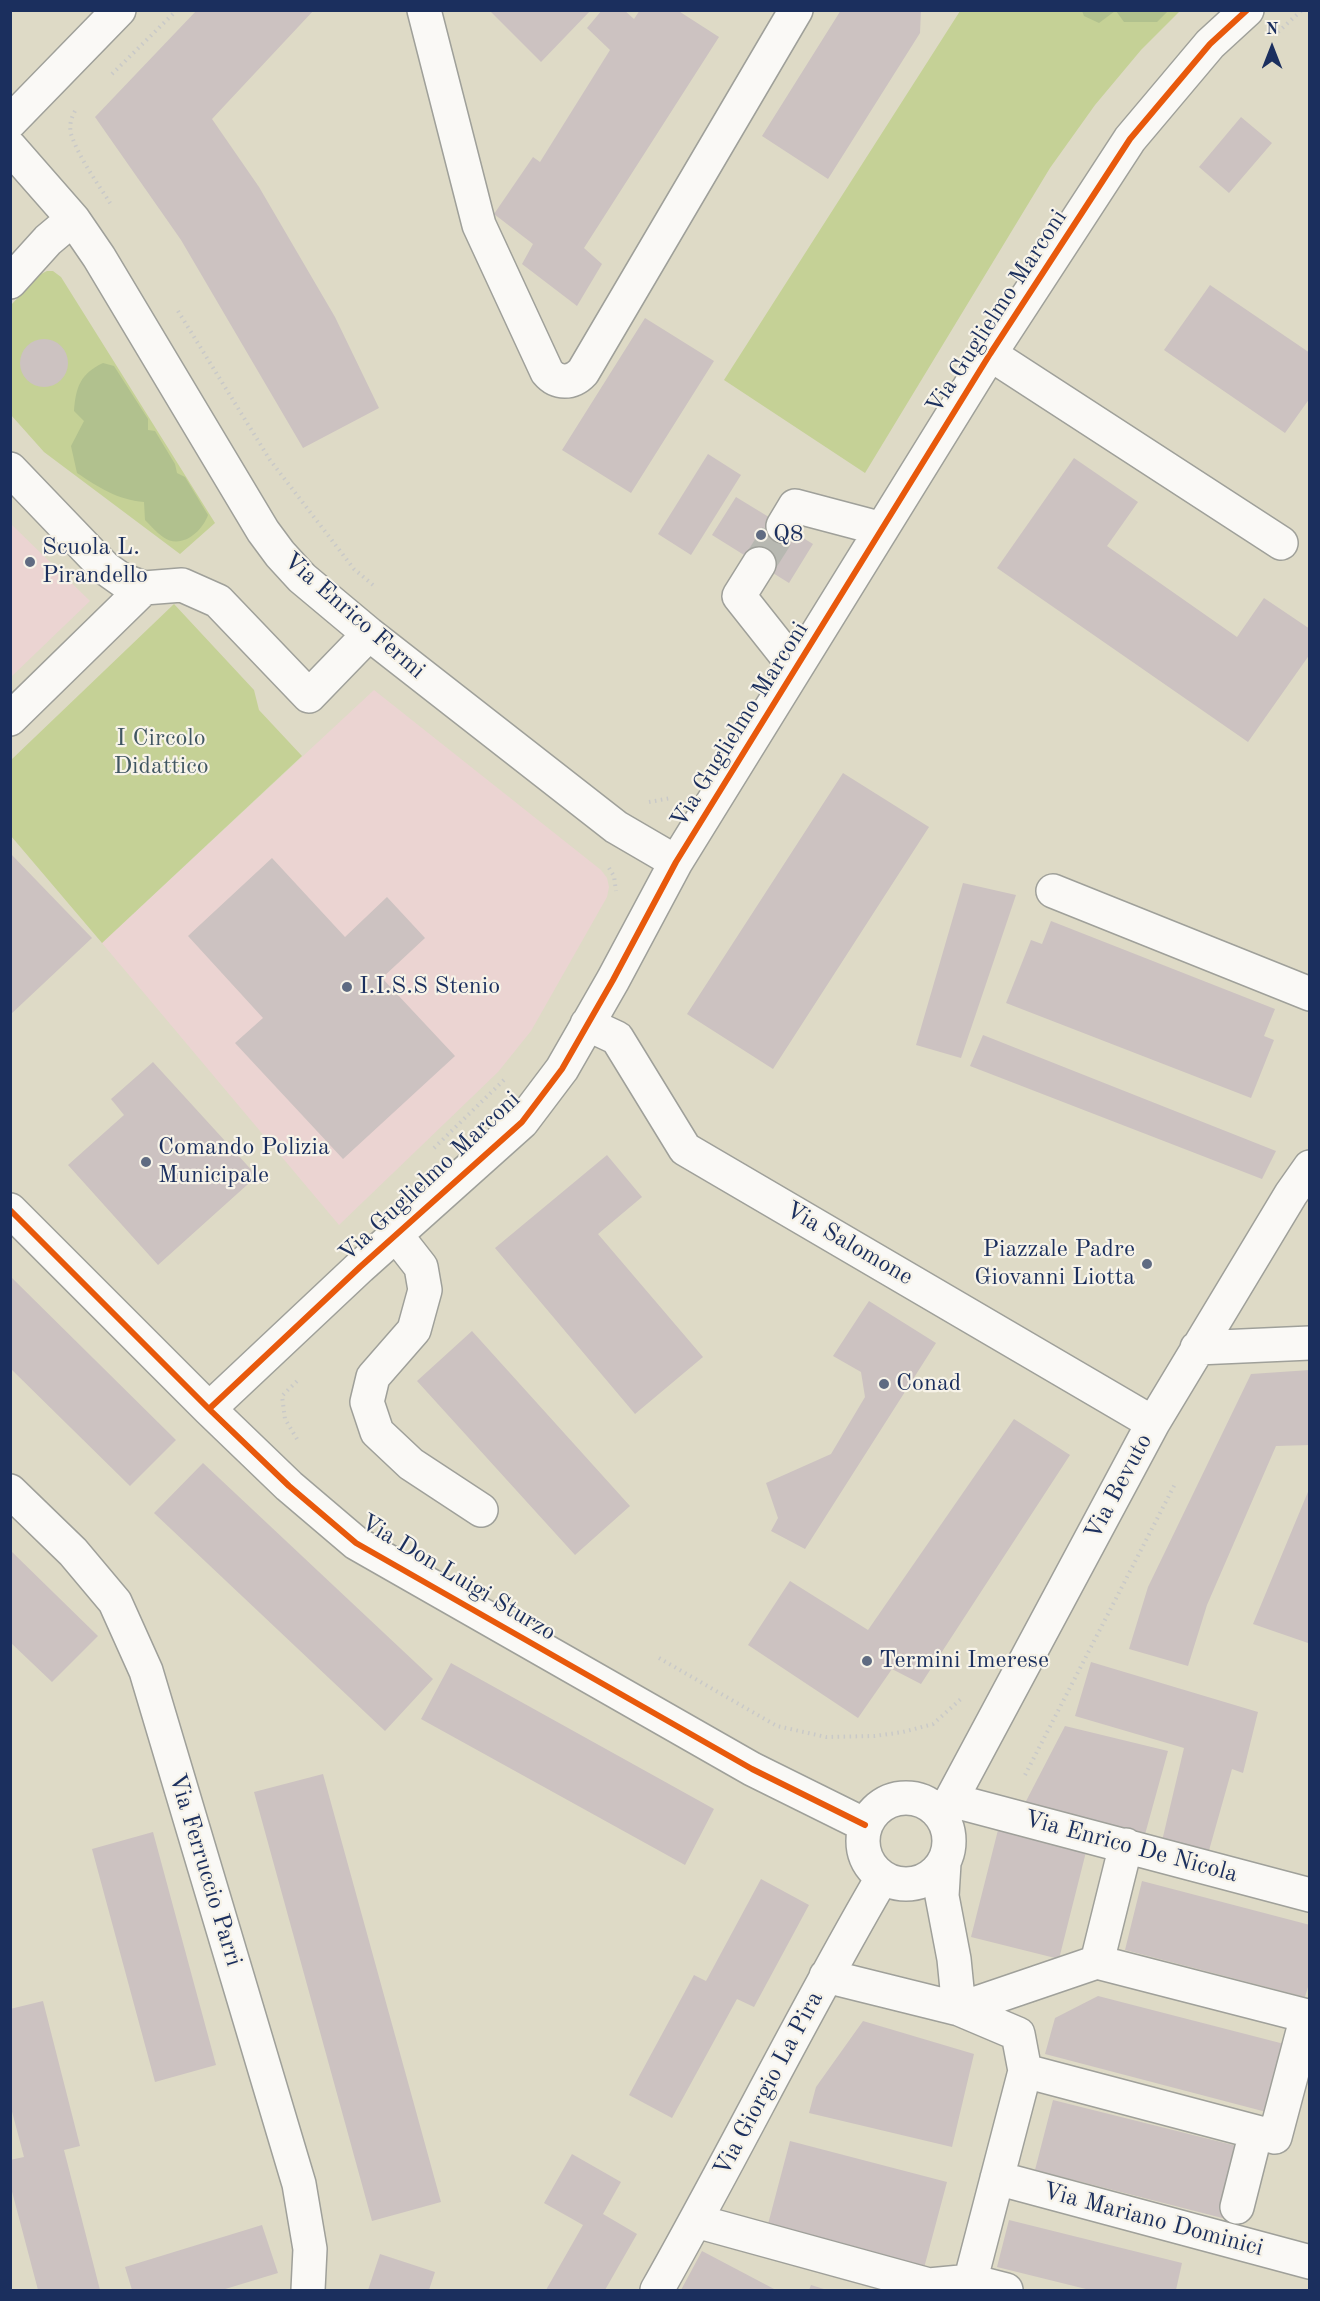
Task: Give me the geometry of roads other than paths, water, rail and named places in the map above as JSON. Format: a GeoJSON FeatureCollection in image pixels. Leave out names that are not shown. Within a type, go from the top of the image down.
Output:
{"type":"FeatureCollection","features":[{"type":"Feature","properties":{"kind":"street"},"geometry":{"type":"LineString","coordinates":[[10,122],[119,10]]}},
{"type":"Feature","properties":{"kind":"street"},"geometry":{"type":"LineString","coordinates":[[424,10],[479,225],[547,372],[551,377],[564,381],[571,381],[583,372],[796,10]]}},
{"type":"Feature","properties":{"kind":"street","name":"Via Guglielmo Marconi"},"geometry":{"type":"LineString","coordinates":[[209,1409],[396,1235],[522,1122],[562,1069],[676,862],[990,354],[1130,139],[1210,44],[1248,10]]}},
{"type":"Feature","properties":{"kind":"street","name":"Via Enrico Fermi"},"geometry":{"type":"LineString","coordinates":[[10,147],[73,219],[99,257],[232,480],[280,554],[302,578],[369,634],[616,827],[676,862]]}},
{"type":"Feature","properties":{"kind":"street"},"geometry":{"type":"LineString","coordinates":[[10,282],[48,240],[73,219]]}},
{"type":"Feature","properties":{"kind":"street"},"geometry":{"type":"LineString","coordinates":[[990,354],[1281,543]]}},
{"type":"Feature","properties":{"kind":"street"},"geometry":{"type":"LineString","coordinates":[[10,469],[105,568],[122,580],[144,588],[182,585],[218,601],[309,696],[369,634]]}},
{"type":"Feature","properties":{"kind":"street"},"geometry":{"type":"LineString","coordinates":[[783,526],[795,506],[882,529]]}},
{"type":"Feature","properties":{"kind":"street"},"geometry":{"type":"LineString","coordinates":[[759,564],[739,596],[796,668]]}},
{"type":"Feature","properties":{"kind":"street"},"geometry":{"type":"LineString","coordinates":[[10,719],[144,588]]}},
{"type":"Feature","properties":{"kind":"street"},"geometry":{"type":"LineString","coordinates":[[1053,891],[1310,994]]}},
{"type":"Feature","properties":{"kind":"street","name":"Via Salomone"},"geometry":{"type":"LineString","coordinates":[[587,1024],[617,1038],[684,1149],[1153,1423]]}},
{"type":"Feature","properties":{"kind":"street","name":"Via Bevuto"},"geometry":{"type":"LineString","coordinates":[[945,1806],[1153,1423],[1290,1194],[1310,1167]]}},
{"type":"Feature","properties":{"kind":"street","name":"Via Don Luigi Sturzo"},"geometry":{"type":"LineString","coordinates":[[10,1210],[209,1409],[289,1485],[356,1543],[752,1769],[865,1825]]}},
{"type":"Feature","properties":{"kind":"street"},"geometry":{"type":"LineString","coordinates":[[396,1235],[421,1267],[425,1290],[414,1330],[373,1377],[367,1402],[377,1432],[411,1464],[481,1510]]}},
{"type":"Feature","properties":{"kind":"street"},"geometry":{"type":"LineString","coordinates":[[1197,1348],[1310,1343]]}},
{"type":"Feature","properties":{"kind":"street","name":"Via Ferruccio Parri"},"geometry":{"type":"LineString","coordinates":[[10,1491],[73,1552],[115,1602],[146,1671],[299,2184],[310,2248],[308,2290]]}},
{"type":"Feature","properties":{"kind":"street"},"geometry":{"type":"LineString","coordinates":[[899,1798],[914,1798],[945,1806],[950,1837],[949,1851],[944,1863],[935,1874],[923,1882],[909,1885],[896,1884],[882,1878],[872,1868],[864,1854],[862,1839],[865,1825],[873,1812],[885,1803],[899,1798]]}},
{"type":"Feature","properties":{"kind":"street","name":"Via Enrico De Nicola"},"geometry":{"type":"LineString","coordinates":[[945,1806],[1126,1845],[1310,1895]]}},
{"type":"Feature","properties":{"kind":"street"},"geometry":{"type":"LineString","coordinates":[[1097,1962],[1126,1845]]}},
{"type":"Feature","properties":{"kind":"street"},"geometry":{"type":"LineString","coordinates":[[944,1863],[942,1896],[954,1959],[959,2009]]}},
{"type":"Feature","properties":{"kind":"street","name":"Via Giorgio La Pira"},"geometry":{"type":"LineString","coordinates":[[657,2290],[826,1976],[882,1878]]}},
{"type":"Feature","properties":{"kind":"street"},"geometry":{"type":"LineString","coordinates":[[959,2009],[1097,1962],[1307,2016],[1275,2137],[1025,2071]]}},
{"type":"Feature","properties":{"kind":"street"},"geometry":{"type":"LineString","coordinates":[[826,1976],[959,2009],[1018,2034],[1025,2071],[970,2286]]}},
{"type":"Feature","properties":{"kind":"street"},"geometry":{"type":"LineString","coordinates":[[1237,2207],[1256,2132]]}},
{"type":"Feature","properties":{"kind":"street","name":"Via Mariano Dominici"},"geometry":{"type":"LineString","coordinates":[[997,2178],[1310,2262]]}},
{"type":"Feature","properties":{"kind":"street"},"geometry":{"type":"LineString","coordinates":[[696,2221],[929,2285],[1006,2290]]}},
{"type":"Feature","properties":{"kind":"tunnel"},"geometry":{"type":"LineString","coordinates":[[759,564],[783,526]]}},
{"type":"Feature","properties":{"kind":"place","name":"Q8"},"geometry":{"type":"Point","coordinates":[761,535]}},
{"type":"Feature","properties":{"kind":"place","name":"Scuola L. Pirandello"},"geometry":{"type":"Point","coordinates":[30,562]}},
{"type":"Feature","properties":{"kind":"place","name":"I.I.S.S Stenio"},"geometry":{"type":"Point","coordinates":[347,987]}},
{"type":"Feature","properties":{"kind":"place","name":"Comando Polizia Municipale"},"geometry":{"type":"Point","coordinates":[146,1162]}},
{"type":"Feature","properties":{"kind":"place","name":"Piazzale Padre Giovanni Liotta"},"geometry":{"type":"Point","coordinates":[1147,1264]}},
{"type":"Feature","properties":{"kind":"place","name":"Conad"},"geometry":{"type":"Point","coordinates":[884,1384]}},
{"type":"Feature","properties":{"kind":"place","name":"Termini Imerese"},"geometry":{"type":"Point","coordinates":[867,1661]}},
{"type":"Feature","properties":{"kind":"park label","name":"I Circolo Didattico"},"geometry":{"type":"Point","coordinates":[161,753]}}]}
